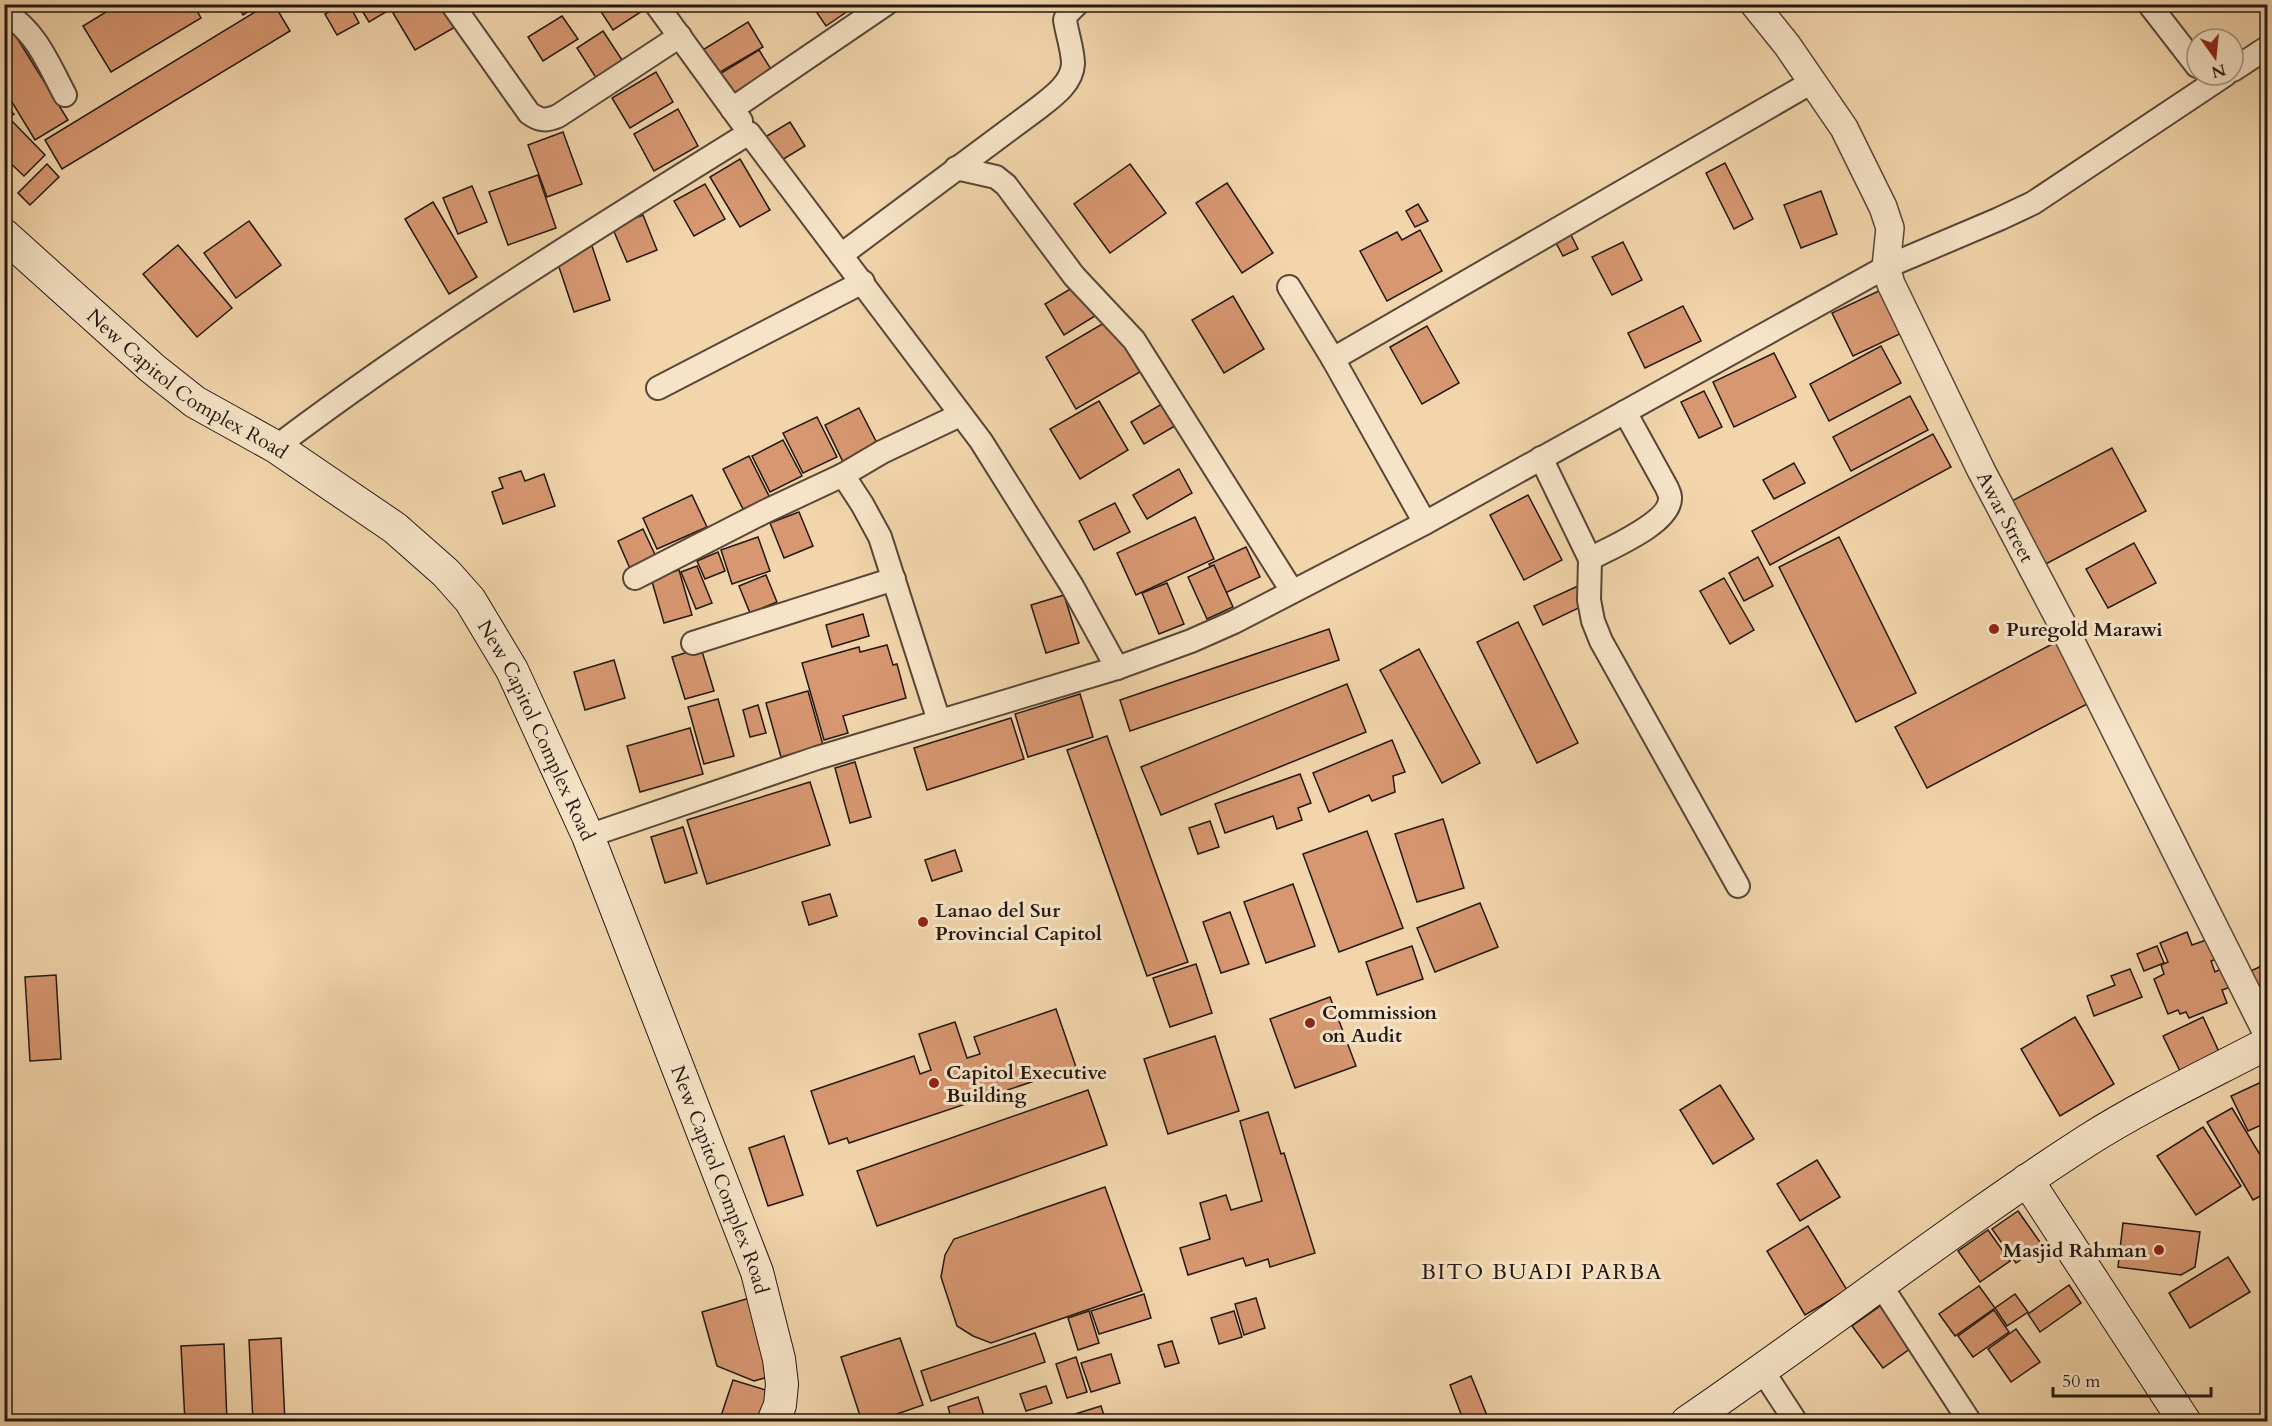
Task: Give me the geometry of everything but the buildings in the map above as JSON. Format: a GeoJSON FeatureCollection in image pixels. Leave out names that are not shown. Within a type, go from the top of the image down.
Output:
{"type":"FeatureCollection","features":[{"type":"Feature","properties":{"kind":"main road","name":"New Capitol Complex Road"},"geometry":{"type":"LineString","coordinates":[[4,235],[99,322],[187,396],[276,447],[395,528],[446,573],[470,600],[512,670],[588,836],[757,1272],[779,1359],[782,1384],[780,1404],[773,1422]]}},
{"type":"Feature","properties":{"kind":"main road"},"geometry":{"type":"LineString","coordinates":[[1687,1422],[2027,1180],[2132,1114],[2268,1043]]}},
{"type":"Feature","properties":{"kind":"main road"},"geometry":{"type":"LineString","coordinates":[[2027,1180],[2185,1422]]}},
{"type":"Feature","properties":{"kind":"street"},"geometry":{"type":"LineString","coordinates":[[452,4],[529,113],[538,120],[548,120],[558,116],[680,36]]}},
{"type":"Feature","properties":{"kind":"street"},"geometry":{"type":"LineString","coordinates":[[656,4],[749,133],[981,441],[1072,586],[1117,668]]}},
{"type":"Feature","properties":{"kind":"street"},"geometry":{"type":"LineString","coordinates":[[732,109],[886,4]]}},
{"type":"Feature","properties":{"kind":"street"},"geometry":{"type":"LineString","coordinates":[[841,255],[1037,109],[1061,88],[1073,64],[1065,20],[1067,14],[1077,4]]}},
{"type":"Feature","properties":{"kind":"street","name":"Awar Street"},"geometry":{"type":"LineString","coordinates":[[1754,4],[1787,45],[1844,129],[1883,207],[1890,228],[1886,267],[1891,284],[1982,470],[2263,1017]]}},
{"type":"Feature","properties":{"kind":"street"},"geometry":{"type":"LineString","coordinates":[[2149,4],[2185,50]]}},
{"type":"Feature","properties":{"kind":"street"},"geometry":{"type":"LineString","coordinates":[[4,12],[22,23],[37,41],[65,95]]}},
{"type":"Feature","properties":{"kind":"street"},"geometry":{"type":"LineString","coordinates":[[2245,64],[2265,53]]}},
{"type":"Feature","properties":{"kind":"street"},"geometry":{"type":"LineString","coordinates":[[1332,359],[1812,82]]}},
{"type":"Feature","properties":{"kind":"street"},"geometry":{"type":"LineString","coordinates":[[588,836],[817,758],[1117,668],[1202,636],[1425,523],[1886,267],[2033,202],[2201,87]]}},
{"type":"Feature","properties":{"kind":"street"},"geometry":{"type":"LineString","coordinates":[[276,447],[345,395],[514,282],[749,133]]}},
{"type":"Feature","properties":{"kind":"street"},"geometry":{"type":"LineString","coordinates":[[956,168],[996,177],[1006,185],[1074,276],[1134,340],[1292,591]]}},
{"type":"Feature","properties":{"kind":"street"},"geometry":{"type":"LineString","coordinates":[[658,388],[863,282]]}},
{"type":"Feature","properties":{"kind":"street"},"geometry":{"type":"LineString","coordinates":[[1289,287],[1425,523]]}},
{"type":"Feature","properties":{"kind":"street"},"geometry":{"type":"LineString","coordinates":[[1590,559],[1656,522],[1666,511],[1671,498],[1625,412]]}},
{"type":"Feature","properties":{"kind":"street"},"geometry":{"type":"LineString","coordinates":[[634,578],[754,517],[843,476],[882,452],[960,414]]}},
{"type":"Feature","properties":{"kind":"street"},"geometry":{"type":"LineString","coordinates":[[1541,458],[1590,559],[1589,600],[1593,621],[1601,641],[1738,886]]}},
{"type":"Feature","properties":{"kind":"street"},"geometry":{"type":"LineString","coordinates":[[843,476],[880,537],[939,721]]}},
{"type":"Feature","properties":{"kind":"street"},"geometry":{"type":"LineString","coordinates":[[693,644],[894,579]]}},
{"type":"Feature","properties":{"kind":"street"},"geometry":{"type":"LineString","coordinates":[[1880,1284],[1970,1422]]}},
{"type":"Feature","properties":{"kind":"street"},"geometry":{"type":"LineString","coordinates":[[1762,1370],[1796,1422]]}},
{"type":"Feature","properties":{"kind":"place","name":"Puregold Marawi"},"geometry":{"type":"Point","coordinates":[1994,629]}},
{"type":"Feature","properties":{"kind":"place","name":"Lanao del Sur Provincial Capitol"},"geometry":{"type":"Point","coordinates":[923,922]}},
{"type":"Feature","properties":{"kind":"place","name":"Commission on Audit"},"geometry":{"type":"Point","coordinates":[1310,1023]}},
{"type":"Feature","properties":{"kind":"place","name":"Capitol Executive Building"},"geometry":{"type":"Point","coordinates":[934,1083]}},
{"type":"Feature","properties":{"kind":"place","name":"Masjid Rahman"},"geometry":{"type":"Point","coordinates":[2159,1250]}},
{"type":"Feature","properties":{"kind":"district","name":"BITO BUADI PARBA"},"geometry":{"type":"Point","coordinates":[1542,1271]}}]}
